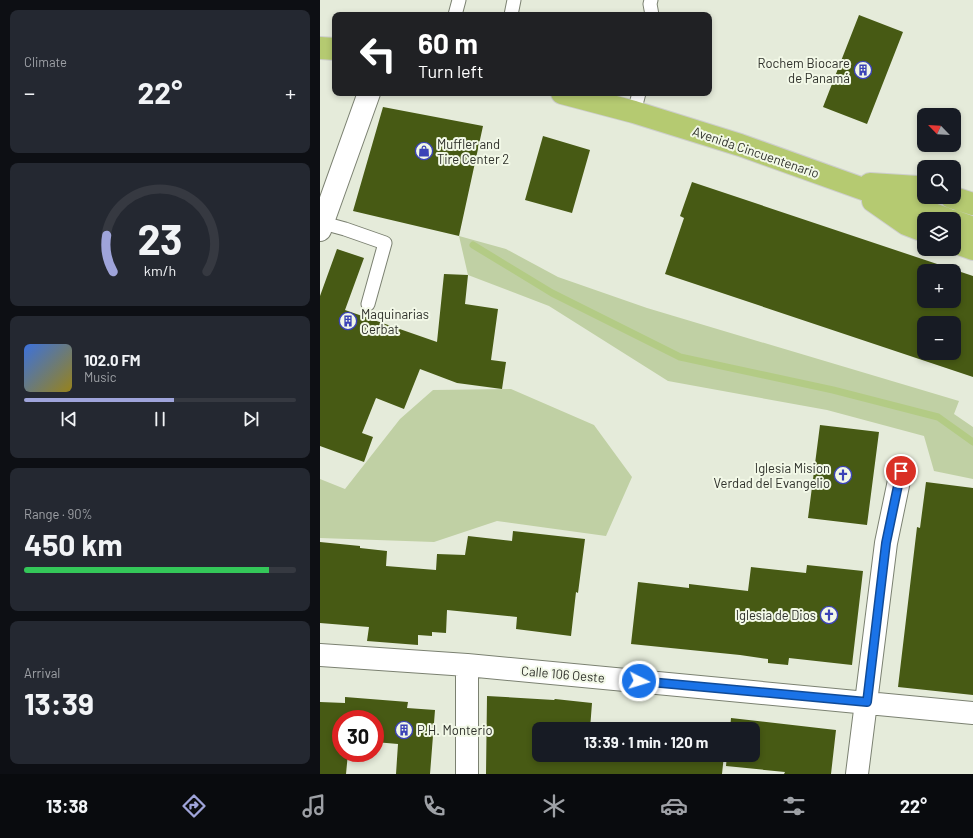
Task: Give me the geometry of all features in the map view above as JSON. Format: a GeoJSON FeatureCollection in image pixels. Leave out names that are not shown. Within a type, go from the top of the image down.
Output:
{"type":"FeatureCollection","features":[{"type":"Feature","properties":{"kind":"main road"},"geometry":{"type":"LineString","coordinates":[[320,48],[332,49]]}},
{"type":"Feature","properties":{"kind":"main road","name":"Avenida Cincuentenario"},"geometry":{"type":"LineString","coordinates":[[587,96],[637,102],[740,145],[927,212]]}},
{"type":"Feature","properties":{"kind":"main road"},"geometry":{"type":"LineString","coordinates":[[845,183],[917,187]]}},
{"type":"Feature","properties":{"kind":"main road"},"geometry":{"type":"LineString","coordinates":[[845,183],[906,224],[917,228]]}},
{"type":"Feature","properties":{"kind":"main road"},"geometry":{"type":"LineString","coordinates":[[961,200],[973,204]]}},
{"type":"Feature","properties":{"kind":"main road"},"geometry":{"type":"LineString","coordinates":[[961,224],[973,228]]}},
{"type":"Feature","properties":{"kind":"main road"},"geometry":{"type":"LineString","coordinates":[[961,245],[973,249]]}},
{"type":"Feature","properties":{"kind":"street"},"geometry":{"type":"LineString","coordinates":[[321,226],[368,96]]}},
{"type":"Feature","properties":{"kind":"street"},"geometry":{"type":"LineString","coordinates":[[857,774],[886,543],[901,471]]}},
{"type":"Feature","properties":{"kind":"street","name":"Calle 106 Oeste"},"geometry":{"type":"LineString","coordinates":[[320,655],[467,665],[973,713]]}},
{"type":"Feature","properties":{"kind":"street"},"geometry":{"type":"LineString","coordinates":[[467,665],[467,774]]}},
{"type":"Feature","properties":{"kind":"lane"},"geometry":{"type":"LineString","coordinates":[[456,12],[459,0]]}},
{"type":"Feature","properties":{"kind":"lane"},"geometry":{"type":"LineString","coordinates":[[512,12],[514,0]]}},
{"type":"Feature","properties":{"kind":"lane"},"geometry":{"type":"LineString","coordinates":[[651,0],[651,12]]}},
{"type":"Feature","properties":{"kind":"lane"},"geometry":{"type":"LineString","coordinates":[[321,226],[345,229],[385,243],[368,304]]}},
{"type":"Feature","properties":{"kind":"green space"},"geometry":{"type":"Polygon","coordinates":[[[459,236],[506,249],[558,277],[647,308],[959,401],[954,414],[973,427],[973,479],[934,471],[924,436],[827,410],[668,381],[549,306],[468,275],[459,236]]]}},
{"type":"Feature","properties":{"kind":"green space"},"geometry":{"type":"Polygon","coordinates":[[[511,389],[594,425],[632,477],[606,536],[497,521],[434,542],[320,538],[320,479],[345,489],[400,419],[433,390],[511,389]]]}},
{"type":"Feature","properties":{"kind":"building","name":"Rochem Biocare de Panamá"},"geometry":{"type":"Polygon","coordinates":[[[859,15],[903,32],[867,124],[823,107],[859,15]]]}},
{"type":"Feature","properties":{"kind":"building","name":"Muffler and Tire Center 2"},"geometry":{"type":"Polygon","coordinates":[[[383,107],[483,126],[459,236],[353,211],[383,107]]]}},
{"type":"Feature","properties":{"kind":"building"},"geometry":{"type":"Polygon","coordinates":[[[543,136],[590,150],[572,213],[525,200],[543,136]]]}},
{"type":"Feature","properties":{"kind":"building"},"geometry":{"type":"Polygon","coordinates":[[[692,182],[937,264],[917,264],[917,308],[961,308],[961,272],[973,276],[973,377],[922,360],[961,360],[961,316],[917,316],[917,358],[665,274],[684,218],[680,216],[692,182]]]}},
{"type":"Feature","properties":{"kind":"building"},"geometry":{"type":"Polygon","coordinates":[[[337,249],[364,258],[345,310],[437,342],[444,274],[468,275],[465,304],[498,309],[491,360],[506,362],[502,389],[457,383],[420,369],[404,409],[376,398],[362,433],[373,437],[364,462],[320,446],[320,296],[337,249]]]}},
{"type":"Feature","properties":{"kind":"building","name":"Iglesia Mision Verdad del Evangelio"},"geometry":{"type":"Polygon","coordinates":[[[820,425],[879,432],[867,525],[808,518],[820,425]]]}},
{"type":"Feature","properties":{"kind":"building"},"geometry":{"type":"Polygon","coordinates":[[[926,482],[973,488],[973,695],[898,687],[917,527],[920,528],[926,482]]]}},
{"type":"Feature","properties":{"kind":"building"},"geometry":{"type":"Polygon","coordinates":[[[513,531],[585,539],[578,593],[576,592],[571,636],[516,629],[517,617],[447,610],[446,633],[432,632],[432,636],[418,635],[418,645],[367,641],[369,627],[320,623],[320,542],[360,546],[360,548],[387,551],[386,566],[436,570],[437,554],[465,555],[468,536],[512,541],[513,531]]]}},
{"type":"Feature","properties":{"kind":"building"},"geometry":{"type":"Polygon","coordinates":[[[807,565],[863,571],[852,665],[789,658],[788,665],[768,663],[768,659],[740,655],[631,644],[638,582],[689,588],[689,584],[748,591],[751,567],[806,573],[807,565]]]}},
{"type":"Feature","properties":{"kind":"building"},"geometry":{"type":"Polygon","coordinates":[[[487,696],[555,699],[592,703],[591,722],[532,722],[532,762],[723,762],[722,774],[486,774],[487,696]]]}},
{"type":"Feature","properties":{"kind":"building","name":"P.H. Monterio"},"geometry":{"type":"Polygon","coordinates":[[[345,697],[408,702],[407,708],[435,710],[430,774],[396,774],[398,744],[384,743],[384,710],[332,710],[332,762],[347,762],[346,774],[320,774],[320,702],[345,703],[345,697]]]}},
{"type":"Feature","properties":{"kind":"building"},"geometry":{"type":"Polygon","coordinates":[[[731,718],[836,730],[831,774],[784,774],[785,772],[726,766],[726,762],[760,762],[760,722],[731,722],[731,718]]]}},
{"type":"Feature","properties":{"kind":"waterway"},"geometry":{"type":"LineString","coordinates":[[473,245],[552,293],[680,357],[833,390],[938,417],[973,442]]}},
{"type":"Feature","properties":{"kind":"place","name":"Rochem Biocare de Panamá"},"geometry":{"type":"Point","coordinates":[863,70]}},
{"type":"Feature","properties":{"kind":"place","name":"Muffler and Tire Center 2"},"geometry":{"type":"Point","coordinates":[424,151]}},
{"type":"Feature","properties":{"kind":"place","name":"Maquinarias Cerbat"},"geometry":{"type":"Point","coordinates":[348,321]}},
{"type":"Feature","properties":{"kind":"place","name":"Iglesia Mision Verdad del Evangelio"},"geometry":{"type":"Point","coordinates":[843,475]}},
{"type":"Feature","properties":{"kind":"place","name":"Iglesia de Dios"},"geometry":{"type":"Point","coordinates":[829,615]}},
{"type":"Feature","properties":{"kind":"place","name":"P.H. Monterio"},"geometry":{"type":"Point","coordinates":[404,730]}},
{"type":"Feature","properties":{"kind":"route"},"geometry":{"type":"LineString","coordinates":[[639,681],[867,702],[886,543],[901,471]]}}]}
